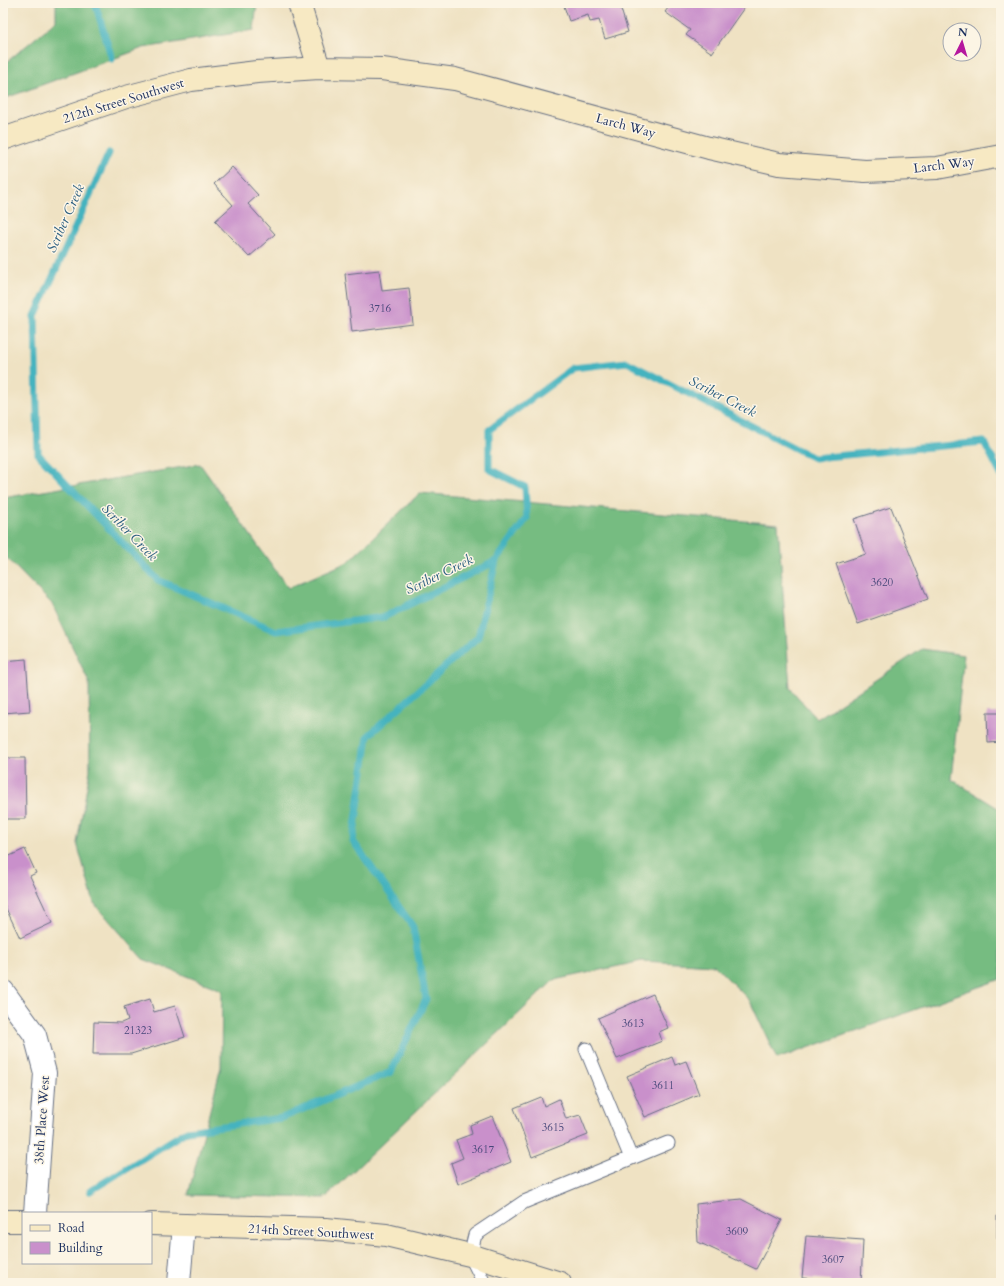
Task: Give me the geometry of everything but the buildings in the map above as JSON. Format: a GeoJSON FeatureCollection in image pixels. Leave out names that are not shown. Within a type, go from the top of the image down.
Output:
{"type":"FeatureCollection","features":[{"type":"Feature","properties":{"kind":"main road"},"geometry":{"type":"LineString","coordinates":[[299,3],[319,68]]}},
{"type":"Feature","properties":{"kind":"main road","name":"212th Street Southwest"},"geometry":{"type":"LineString","coordinates":[[3,139],[126,97],[191,80],[257,72],[319,68]]}},
{"type":"Feature","properties":{"kind":"main road","name":"Larch Way"},"geometry":{"type":"LineString","coordinates":[[319,68],[382,69],[455,79],[709,148],[779,164],[864,171],[937,168],[1001,156]]}},
{"type":"Feature","properties":{"kind":"main road"},"geometry":{"type":"LineString","coordinates":[[3,1220],[22,1221]]}},
{"type":"Feature","properties":{"kind":"main road","name":"214th Street Southwest"},"geometry":{"type":"LineString","coordinates":[[152,1224],[326,1229],[386,1236],[470,1255],[560,1283]]}},
{"type":"Feature","properties":{"kind":"street","name":"38th Place West"},"geometry":{"type":"LineString","coordinates":[[3,991],[35,1035],[45,1073],[35,1212]]}},
{"type":"Feature","properties":{"kind":"street"},"geometry":{"type":"LineString","coordinates":[[179,1283],[184,1225]]}},
{"type":"Feature","properties":{"kind":"lane"},"geometry":{"type":"LineString","coordinates":[[586,1049],[631,1158]]}},
{"type":"Feature","properties":{"kind":"lane"},"geometry":{"type":"LineString","coordinates":[[484,1283],[470,1255],[475,1235],[524,1202],[668,1143]]}},
{"type":"Feature","properties":{"kind":"green space"},"geometry":{"type":"Polygon","coordinates":[[[56,3],[257,3],[254,30],[143,48],[3,99],[3,65],[56,21],[56,3]]]}},
{"type":"Feature","properties":{"kind":"green space"},"geometry":{"type":"Polygon","coordinates":[[[200,464],[288,588],[348,562],[420,493],[778,524],[790,688],[817,719],[922,649],[964,655],[951,779],[1001,810],[1001,979],[777,1059],[750,1001],[714,965],[642,961],[554,980],[325,1198],[188,1195],[221,1067],[222,990],[143,959],[94,903],[77,843],[90,770],[89,682],[52,604],[3,554],[3,498],[200,464]]]}},
{"type":"Feature","properties":{"kind":"waterway","name":"Scriber Creek"},"geometry":{"type":"LineString","coordinates":[[95,3],[112,59]]}},
{"type":"Feature","properties":{"kind":"waterway","name":"Scriber Creek"},"geometry":{"type":"LineString","coordinates":[[109,153],[35,316],[38,454],[158,580],[276,631],[384,617],[496,561],[527,518],[525,487],[489,469],[489,430],[573,368],[627,362],[814,458],[984,442],[1001,475]]}},
{"type":"Feature","properties":{"kind":"waterway"},"geometry":{"type":"LineString","coordinates":[[90,1191],[187,1131],[282,1118],[391,1072],[426,999],[413,927],[353,841],[368,736],[478,637],[496,561]]}}]}
